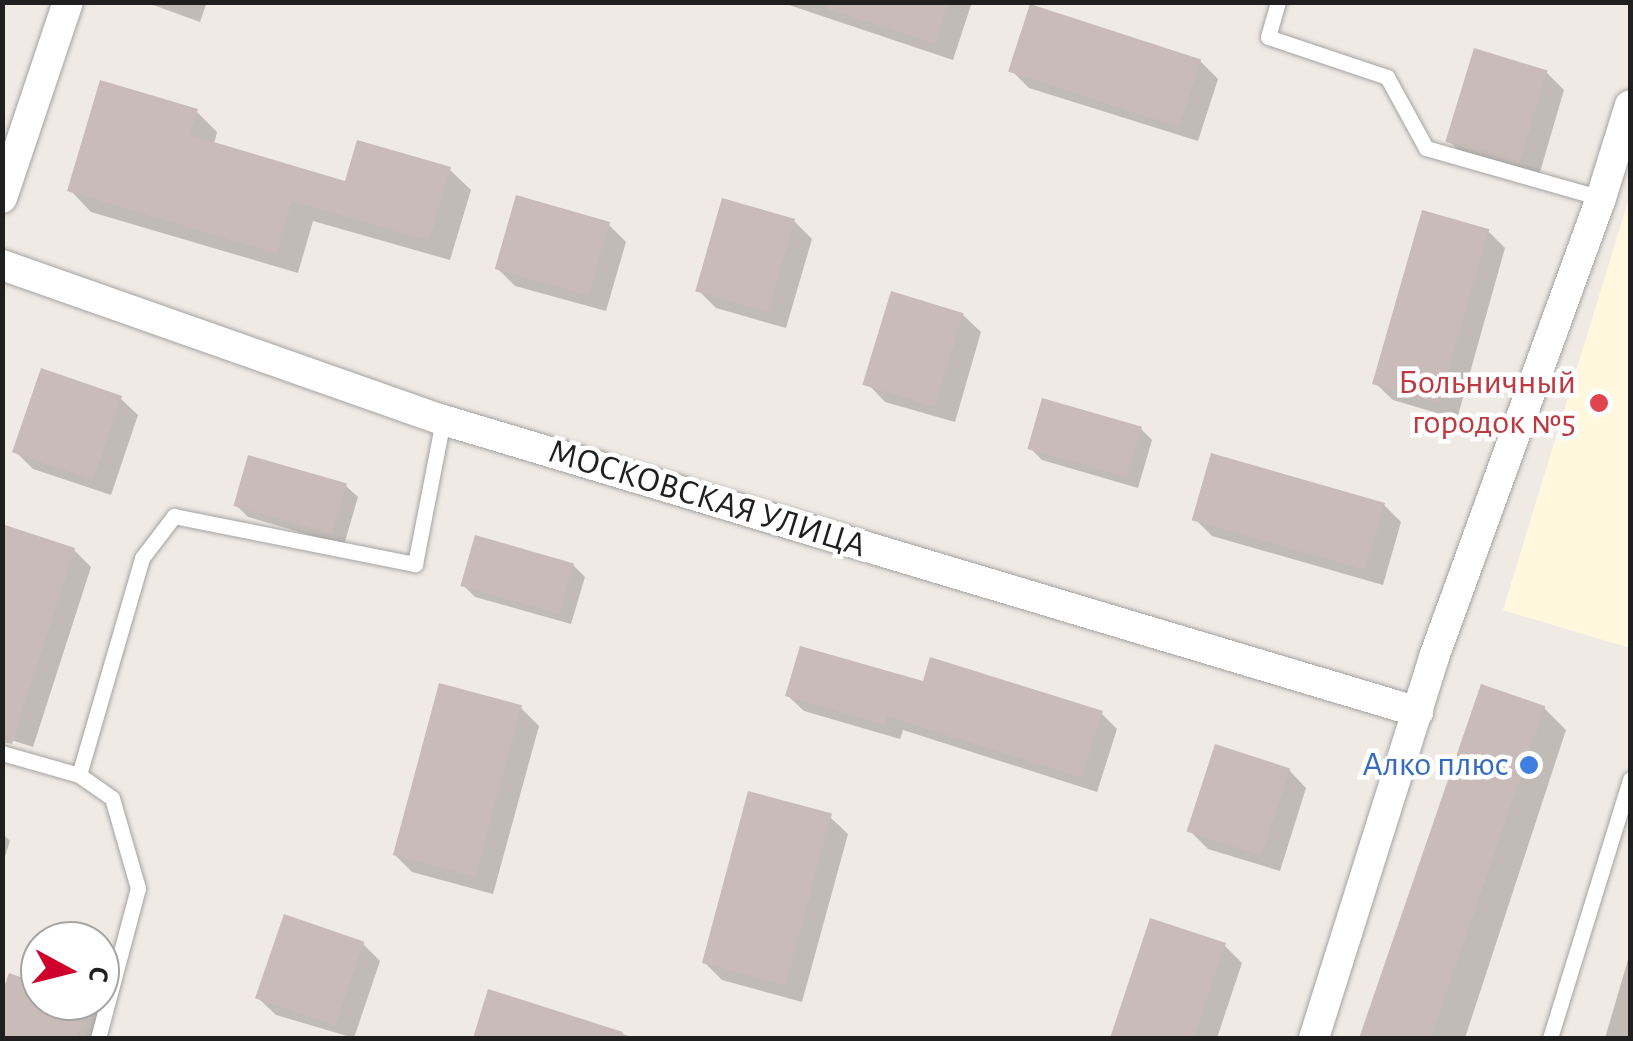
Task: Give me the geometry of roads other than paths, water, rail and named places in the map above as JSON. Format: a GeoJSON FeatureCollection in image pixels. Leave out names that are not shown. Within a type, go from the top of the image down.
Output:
{"type":"FeatureCollection","features":[{"type":"Feature","properties":{"kind":"street"},"geometry":{"type":"LineString","coordinates":[[2,198],[68,2]]}},
{"type":"Feature","properties":{"kind":"street"},"geometry":{"type":"LineString","coordinates":[[1314,1038],[1418,712],[1601,198],[1630,104]]}},
{"type":"Feature","properties":{"kind":"street","name":"МОСКОВСКАЯ УЛИЦА"},"geometry":{"type":"LineString","coordinates":[[2,265],[443,420],[1418,712]]}},
{"type":"Feature","properties":{"kind":"lane"},"geometry":{"type":"LineString","coordinates":[[1278,2],[1268,37],[1387,77],[1426,148],[1601,198]]}},
{"type":"Feature","properties":{"kind":"lane"},"geometry":{"type":"LineString","coordinates":[[79,774],[142,558],[174,516],[415,564],[443,420]]}},
{"type":"Feature","properties":{"kind":"lane"},"geometry":{"type":"LineString","coordinates":[[2,752],[79,774],[112,798],[138,888],[98,1038]]}},
{"type":"Feature","properties":{"kind":"lane"},"geometry":{"type":"LineString","coordinates":[[1550,1038],[1630,779]]}},
{"type":"Feature","properties":{"kind":"place","name":"Больничный городок №5"},"geometry":{"type":"Point","coordinates":[1599,403]}},
{"type":"Feature","properties":{"kind":"place","name":"Алко плюс"},"geometry":{"type":"Point","coordinates":[1529,765]}}]}
